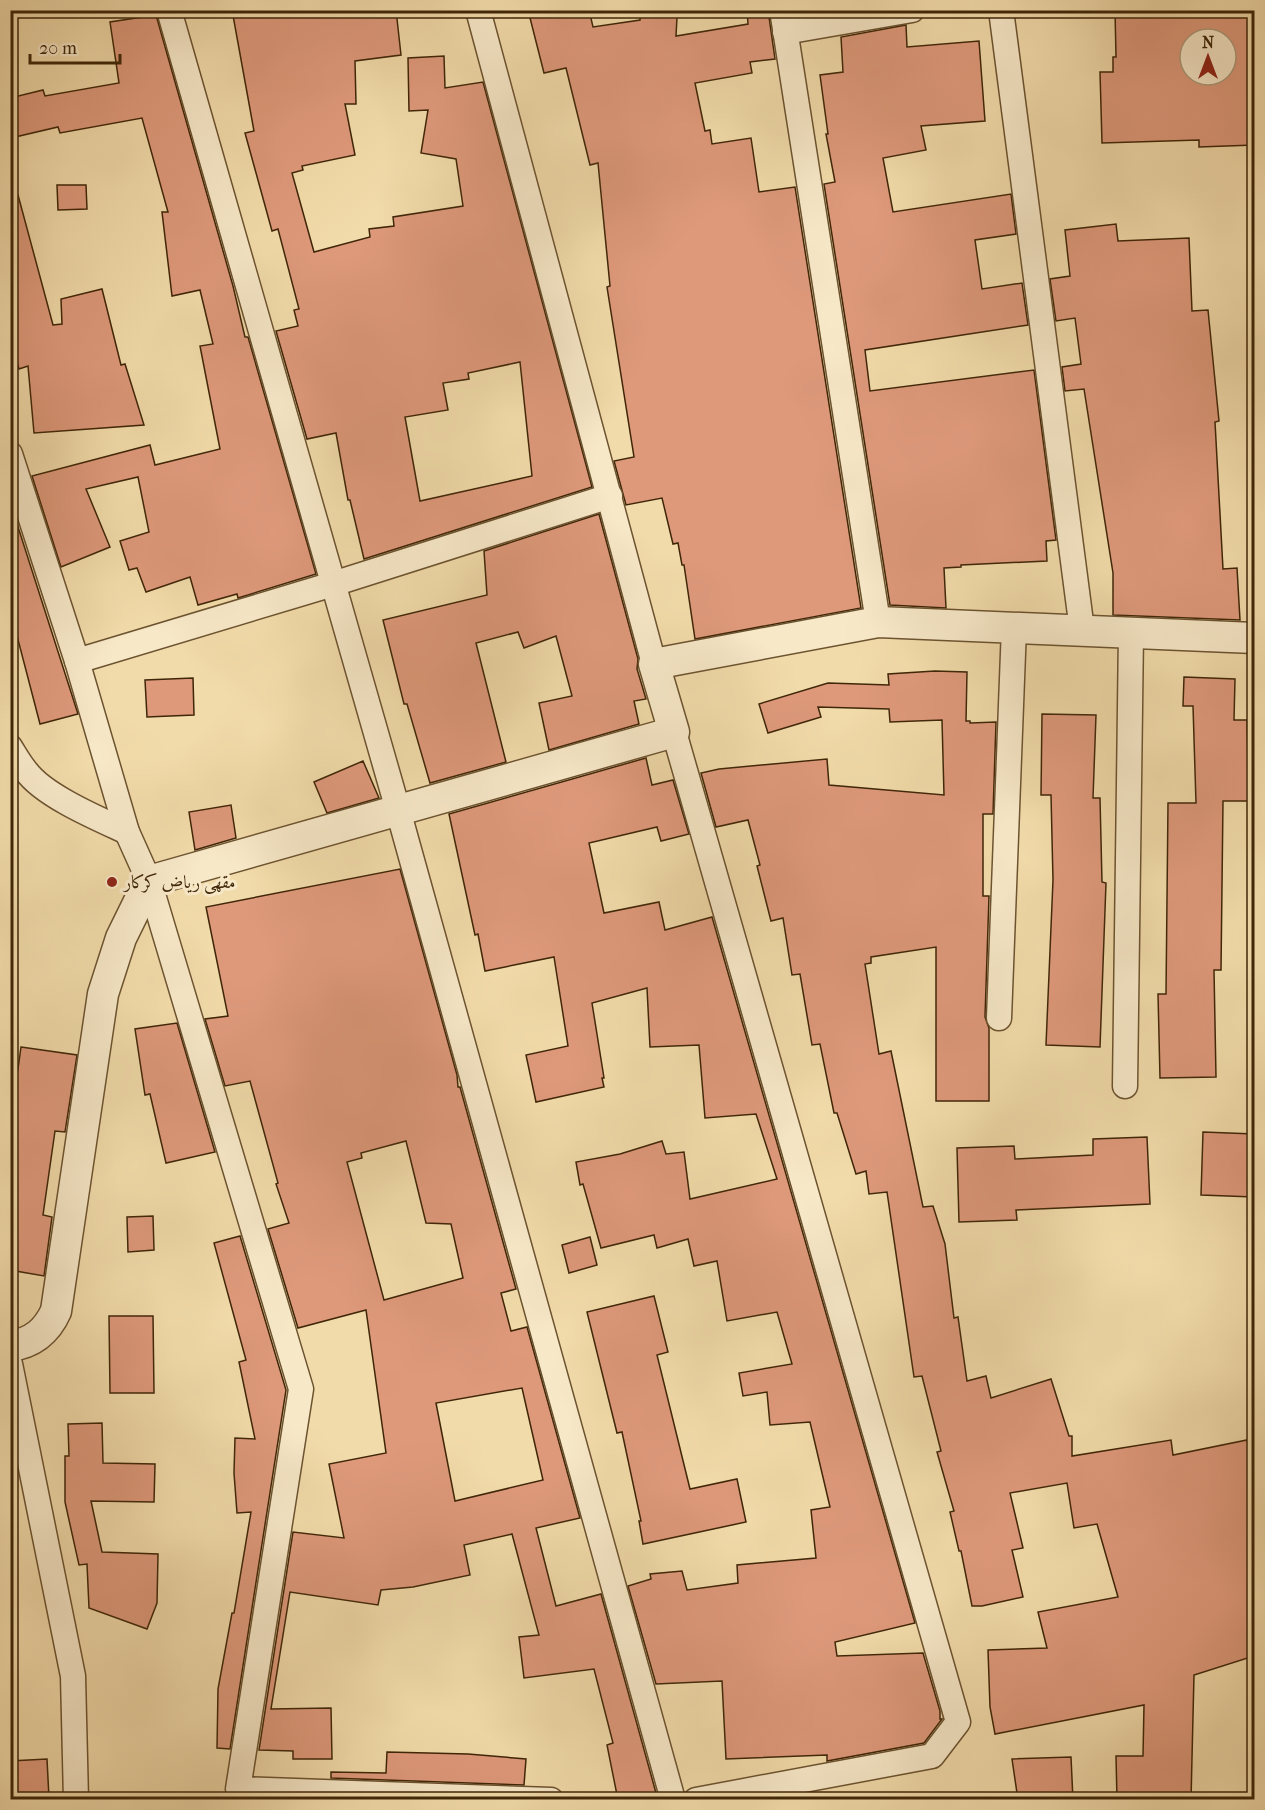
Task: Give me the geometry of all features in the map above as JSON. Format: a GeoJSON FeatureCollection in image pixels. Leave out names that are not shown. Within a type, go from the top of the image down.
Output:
{"type":"FeatureCollection","features":[{"type":"Feature","properties":{"kind":"street"},"geometry":{"type":"LineString","coordinates":[[169,10],[398,810],[673,1800]]}},
{"type":"Feature","properties":{"kind":"street"},"geometry":{"type":"LineString","coordinates":[[478,10],[654,664],[958,1722],[932,1756],[696,1800]]}},
{"type":"Feature","properties":{"kind":"street"},"geometry":{"type":"LineString","coordinates":[[878,622],[783,21],[912,10]]}},
{"type":"Feature","properties":{"kind":"street"},"geometry":{"type":"LineString","coordinates":[[1001,10],[1082,630]]}},
{"type":"Feature","properties":{"kind":"street"},"geometry":{"type":"LineString","coordinates":[[10,454],[76,661],[127,832],[149,881],[301,1389],[238,1789],[551,1800]]}},
{"type":"Feature","properties":{"kind":"street"},"geometry":{"type":"LineString","coordinates":[[76,661],[333,584],[610,496]]}},
{"type":"Feature","properties":{"kind":"street"},"geometry":{"type":"LineString","coordinates":[[654,664],[878,622],[1254,638]]}},
{"type":"Feature","properties":{"kind":"street"},"geometry":{"type":"LineString","coordinates":[[999,1018],[1014,627]]}},
{"type":"Feature","properties":{"kind":"street"},"geometry":{"type":"LineString","coordinates":[[1125,1086],[1131,632]]}},
{"type":"Feature","properties":{"kind":"street"},"geometry":{"type":"LineString","coordinates":[[10,1346],[32,1340],[43,1332],[56,1311],[103,994],[121,938],[149,881],[674,732]]}},
{"type":"Feature","properties":{"kind":"street"},"geometry":{"type":"LineString","coordinates":[[10,747],[27,773],[47,789],[71,805],[127,832]]}},
{"type":"Feature","properties":{"kind":"street"},"geometry":{"type":"LineString","coordinates":[[10,1364],[73,1676],[76,1800]]}},
{"type":"Feature","properties":{"kind":"building"},"geometry":{"type":"Polygon","coordinates":[[[232,10],[342,10],[343,14],[371,10],[396,10],[401,55],[355,61],[356,104],[345,104],[355,155],[302,166],[303,170],[292,173],[314,252],[370,237],[369,229],[394,226],[393,217],[463,206],[456,159],[421,153],[428,110],[409,111],[408,58],[444,56],[445,88],[483,82],[592,487],[364,559],[350,500],[348,500],[336,433],[307,439],[276,331],[298,326],[294,310],[299,309],[278,229],[272,231],[245,133],[254,131],[232,10]],[[520,362],[468,373],[469,379],[443,383],[448,410],[405,417],[420,501],[532,476],[520,362]]]}},
{"type":"Feature","properties":{"kind":"building"},"geometry":{"type":"Polygon","coordinates":[[[528,10],[589,10],[593,27],[640,20],[640,16],[677,17],[676,36],[748,24],[747,10],[768,10],[775,59],[750,62],[752,73],[695,83],[705,131],[710,130],[712,144],[751,138],[759,192],[795,187],[861,608],[695,639],[684,565],[682,565],[678,543],[673,544],[662,498],[626,505],[614,461],[634,457],[607,287],[610,286],[598,163],[590,165],[566,68],[544,73],[528,10]]]}},
{"type":"Feature","properties":{"kind":"building"},"geometry":{"type":"Polygon","coordinates":[[[1115,10],[1254,10],[1254,145],[1199,147],[1199,140],[1102,143],[1100,72],[1113,72],[1113,57],[1116,57],[1115,10]]]}},
{"type":"Feature","properties":{"kind":"building"},"geometry":{"type":"Polygon","coordinates":[[[156,15],[233,286],[245,337],[248,337],[316,574],[238,598],[237,594],[198,605],[190,577],[146,592],[137,568],[129,570],[120,541],[149,532],[138,477],[86,489],[110,547],[61,567],[32,476],[150,445],[155,465],[220,449],[200,346],[213,344],[200,290],[172,296],[162,212],[168,212],[142,118],[60,133],[58,127],[15,137],[10,119],[10,98],[43,90],[45,96],[119,83],[110,22],[156,15]]]}},
{"type":"Feature","properties":{"kind":"building"},"geometry":{"type":"Polygon","coordinates":[[[906,25],[907,47],[979,41],[985,121],[921,126],[926,150],[883,158],[893,212],[1011,194],[1016,234],[975,240],[982,289],[1022,283],[1028,325],[865,350],[870,391],[1034,370],[1056,540],[1046,541],[1047,561],[961,565],[961,567],[944,568],[946,608],[890,605],[824,184],[835,182],[826,134],[828,134],[820,75],[843,72],[841,37],[906,25]]]}},
{"type":"Feature","properties":{"kind":"building"},"geometry":{"type":"Polygon","coordinates":[[[57,185],[86,185],[87,209],[58,210],[57,185]]]}},
{"type":"Feature","properties":{"kind":"building"},"geometry":{"type":"Polygon","coordinates":[[[18,195],[53,325],[62,324],[61,299],[102,289],[121,365],[125,364],[144,425],[34,433],[28,366],[19,369],[10,335],[10,197],[18,195]]]}},
{"type":"Feature","properties":{"kind":"building"},"geometry":{"type":"Polygon","coordinates":[[[1116,224],[1118,241],[1189,238],[1192,311],[1208,310],[1219,421],[1215,422],[1223,569],[1237,568],[1240,620],[1113,615],[1113,573],[1084,389],[1065,391],[1062,367],[1081,364],[1075,318],[1056,321],[1050,279],[1070,276],[1065,230],[1116,224]]]}},
{"type":"Feature","properties":{"kind":"building"},"geometry":{"type":"Polygon","coordinates":[[[10,502],[78,714],[40,724],[10,609],[10,502]]]}},
{"type":"Feature","properties":{"kind":"building"},"geometry":{"type":"Polygon","coordinates":[[[599,514],[638,659],[637,669],[646,699],[634,701],[639,724],[549,750],[539,703],[572,696],[556,636],[524,648],[518,632],[476,643],[506,762],[430,783],[407,704],[404,704],[383,620],[487,595],[484,551],[599,514]]]}},
{"type":"Feature","properties":{"kind":"building"},"geometry":{"type":"Polygon","coordinates":[[[935,671],[967,672],[966,721],[970,723],[996,722],[993,814],[983,814],[983,896],[989,896],[985,1017],[989,1028],[989,1101],[936,1101],[936,947],[871,957],[871,963],[865,964],[879,1054],[891,1051],[923,1207],[933,1206],[945,1244],[954,1318],[958,1317],[967,1381],[986,1376],[991,1398],[1051,1379],[1069,1436],[1072,1436],[1072,1456],[1171,1440],[1173,1455],[1247,1440],[1254,1474],[1254,1656],[1194,1675],[1191,1800],[1117,1800],[1116,1756],[1143,1756],[1144,1705],[995,1734],[990,1707],[988,1650],[1047,1648],[1038,1612],[1118,1597],[1097,1524],[1074,1528],[1067,1483],[1010,1493],[1023,1548],[1012,1550],[1023,1597],[972,1606],[961,1551],[959,1551],[950,1512],[954,1511],[937,1452],[941,1451],[922,1376],[914,1377],[887,1192],[869,1194],[866,1171],[856,1174],[837,1113],[834,1113],[820,1044],[812,1045],[800,974],[792,975],[783,918],[771,921],[748,820],[716,827],[701,773],[719,769],[827,759],[829,785],[944,795],[942,720],[890,722],[889,709],[818,707],[821,717],[768,733],[759,704],[828,683],[889,685],[888,674],[935,671]]]}},
{"type":"Feature","properties":{"kind":"building"},"geometry":{"type":"Polygon","coordinates":[[[1184,677],[1235,679],[1234,720],[1247,720],[1249,801],[1223,801],[1221,970],[1214,970],[1216,1077],[1160,1078],[1158,994],[1166,994],[1168,803],[1196,803],[1193,706],[1183,706],[1184,677]]]}},
{"type":"Feature","properties":{"kind":"building"},"geometry":{"type":"Polygon","coordinates":[[[193,678],[194,715],[147,717],[145,680],[193,678]]]}},
{"type":"Feature","properties":{"kind":"building"},"geometry":{"type":"Polygon","coordinates":[[[1042,714],[1096,715],[1093,798],[1100,798],[1102,882],[1106,883],[1100,1047],[1046,1045],[1053,880],[1051,795],[1041,795],[1042,714]]]}},
{"type":"Feature","properties":{"kind":"building"},"geometry":{"type":"Polygon","coordinates":[[[646,758],[652,785],[673,780],[689,834],[661,841],[657,827],[589,843],[604,913],[659,902],[665,930],[712,917],[915,1623],[835,1642],[837,1656],[923,1653],[940,1711],[940,1719],[942,1719],[924,1743],[827,1761],[827,1755],[726,1759],[722,1681],[656,1684],[628,1586],[651,1579],[650,1574],[682,1571],[687,1590],[738,1583],[737,1565],[816,1558],[811,1510],[830,1507],[810,1422],[770,1425],[767,1392],[743,1396],[739,1373],[792,1364],[777,1312],[727,1321],[717,1261],[694,1266],[688,1239],[657,1248],[654,1235],[601,1248],[583,1184],[580,1185],[576,1162],[620,1154],[662,1141],[666,1154],[684,1152],[690,1199],[777,1179],[756,1114],[705,1118],[699,1045],[650,1047],[647,988],[592,1003],[604,1087],[536,1102],[526,1055],[568,1046],[554,957],[485,971],[478,934],[475,935],[449,814],[646,758]]]}},
{"type":"Feature","properties":{"kind":"building"},"geometry":{"type":"Polygon","coordinates":[[[363,761],[379,798],[327,813],[314,782],[363,761]]]}},
{"type":"Feature","properties":{"kind":"building"},"geometry":{"type":"Polygon","coordinates":[[[231,805],[236,838],[195,850],[189,812],[231,805]]]}},
{"type":"Feature","properties":{"kind":"building"},"geometry":{"type":"Polygon","coordinates":[[[400,869],[457,1075],[458,1087],[460,1087],[516,1289],[501,1293],[511,1331],[527,1327],[580,1518],[536,1528],[556,1606],[601,1594],[656,1793],[628,1800],[618,1800],[607,1745],[613,1743],[594,1669],[524,1678],[519,1637],[539,1635],[512,1534],[464,1545],[470,1575],[413,1587],[381,1590],[378,1605],[290,1592],[271,1709],[331,1708],[332,1759],[293,1759],[293,1751],[259,1750],[293,1532],[344,1538],[329,1464],[386,1453],[366,1310],[298,1328],[268,1229],[289,1223],[276,1184],[278,1183],[250,1081],[225,1086],[205,1019],[228,1016],[206,907],[400,869]],[[406,1141],[361,1153],[362,1158],[347,1162],[384,1300],[463,1278],[451,1224],[426,1223],[406,1141]],[[522,1388],[436,1403],[455,1501],[543,1480],[522,1388]]]}},
{"type":"Feature","properties":{"kind":"building"},"geometry":{"type":"Polygon","coordinates":[[[177,1023],[215,1152],[166,1163],[150,1094],[145,1095],[135,1029],[177,1023]]]}},
{"type":"Feature","properties":{"kind":"building"},"geometry":{"type":"Polygon","coordinates":[[[21,1047],[77,1055],[65,1132],[55,1131],[43,1215],[52,1217],[44,1276],[10,1270],[10,1127],[21,1047]]]}},
{"type":"Feature","properties":{"kind":"building"},"geometry":{"type":"Polygon","coordinates":[[[1203,1132],[1254,1134],[1254,1197],[1201,1195],[1203,1132]]]}},
{"type":"Feature","properties":{"kind":"building"},"geometry":{"type":"Polygon","coordinates":[[[1147,1137],[1150,1204],[1016,1210],[1017,1220],[959,1222],[957,1148],[1014,1146],[1015,1159],[1093,1155],[1093,1139],[1147,1137]]]}},
{"type":"Feature","properties":{"kind":"building"},"geometry":{"type":"Polygon","coordinates":[[[153,1216],[154,1250],[128,1252],[127,1217],[153,1216]]]}},
{"type":"Feature","properties":{"kind":"building"},"geometry":{"type":"Polygon","coordinates":[[[240,1236],[286,1390],[230,1749],[217,1748],[218,1689],[251,1512],[237,1513],[234,1473],[235,1438],[255,1439],[239,1362],[246,1360],[214,1243],[240,1236]]]}},
{"type":"Feature","properties":{"kind":"building"},"geometry":{"type":"Polygon","coordinates":[[[590,1237],[597,1265],[569,1273],[562,1245],[590,1237]]]}},
{"type":"Feature","properties":{"kind":"building"},"geometry":{"type":"Polygon","coordinates":[[[654,1296],[668,1352],[657,1355],[690,1489],[737,1479],[746,1522],[643,1544],[639,1521],[641,1521],[622,1432],[617,1433],[587,1312],[654,1296]]]}},
{"type":"Feature","properties":{"kind":"building"},"geometry":{"type":"Polygon","coordinates":[[[109,1316],[153,1316],[154,1393],[110,1393],[109,1316]]]}},
{"type":"Feature","properties":{"kind":"building"},"geometry":{"type":"Polygon","coordinates":[[[102,1423],[103,1463],[155,1464],[154,1502],[91,1501],[102,1552],[158,1554],[157,1603],[147,1629],[89,1608],[87,1564],[79,1565],[65,1502],[65,1456],[69,1456],[68,1424],[102,1423]]]}},
{"type":"Feature","properties":{"kind":"building"},"geometry":{"type":"Polygon","coordinates":[[[387,1752],[468,1754],[526,1759],[524,1785],[331,1778],[331,1772],[386,1773],[387,1752]]]}},
{"type":"Feature","properties":{"kind":"building"},"geometry":{"type":"Polygon","coordinates":[[[1071,1757],[1073,1800],[1018,1800],[1012,1759],[1071,1757]]]}},
{"type":"Feature","properties":{"kind":"building"},"geometry":{"type":"Polygon","coordinates":[[[47,1759],[49,1798],[10,1800],[10,1761],[47,1759]]]}},
{"type":"Feature","properties":{"kind":"place","name":"مقهى رياض كركار"},"geometry":{"type":"Point","coordinates":[112,882]}}]}
